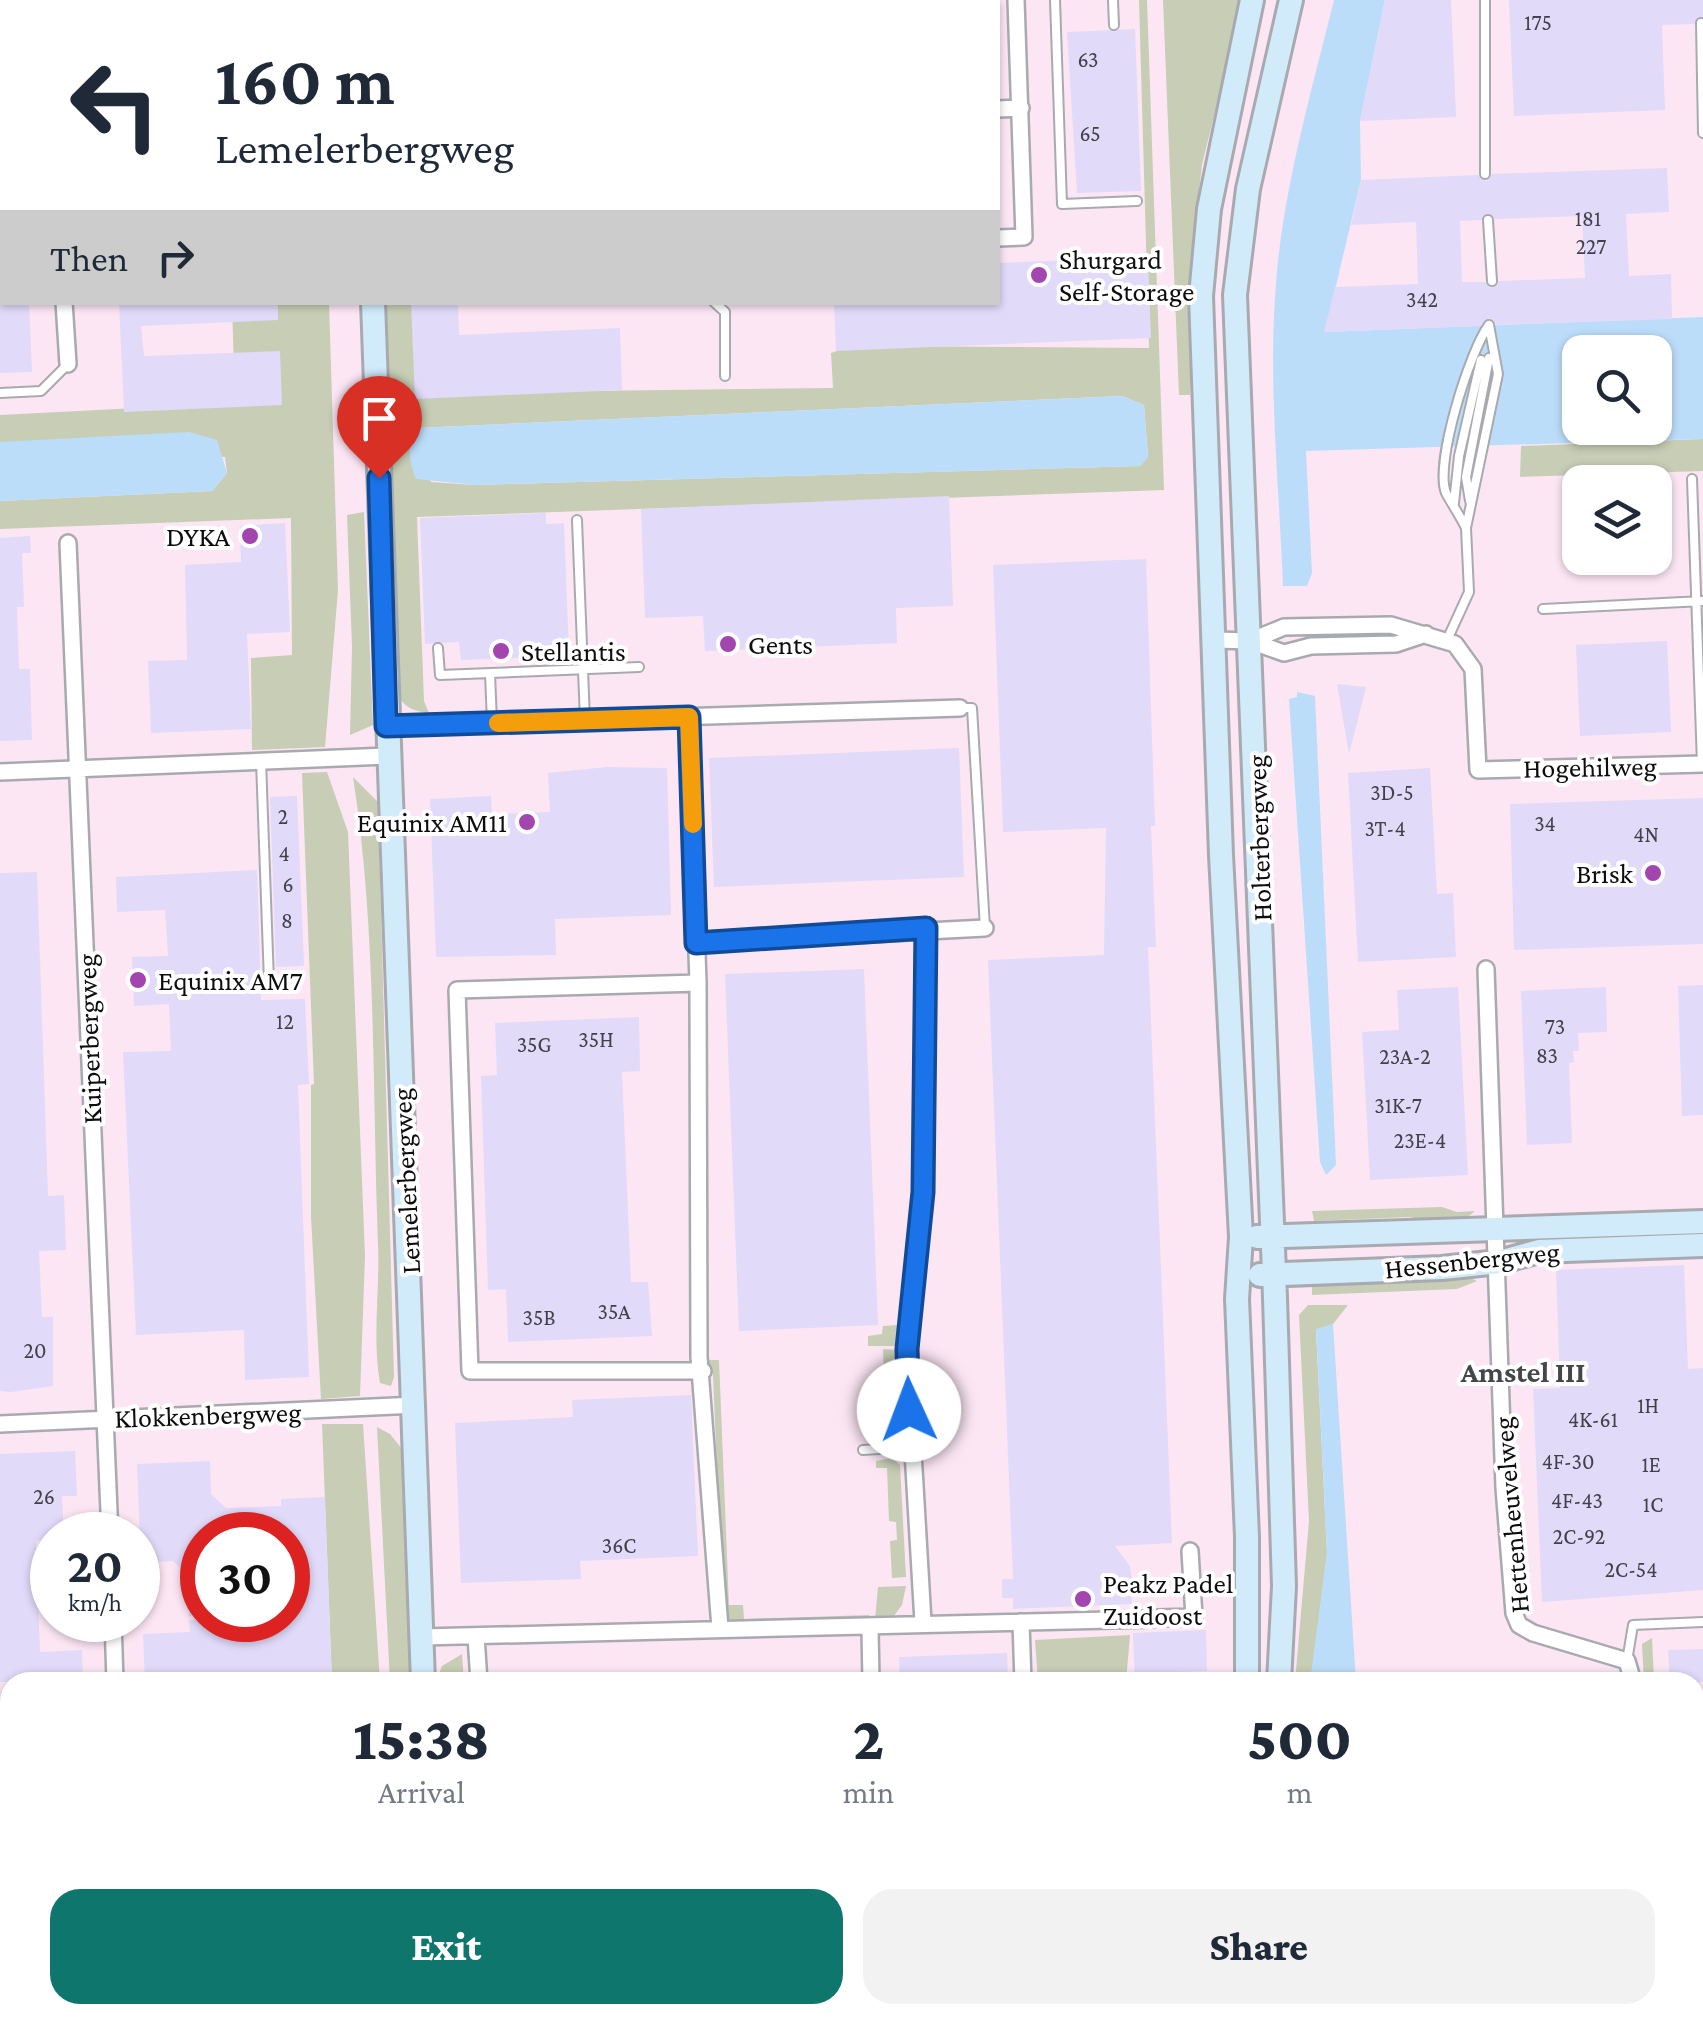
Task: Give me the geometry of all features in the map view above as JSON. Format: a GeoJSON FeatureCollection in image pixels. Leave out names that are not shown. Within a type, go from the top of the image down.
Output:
{"type":"FeatureCollection","features":[{"type":"Feature","properties":{"kind":"main road","name":"Holterbergweg"},"geometry":{"type":"LineString","coordinates":[[1247,1672],[1247,1537],[1238,1299],[1241,1237],[1220,856],[1200,296],[1208,209],[1252,0]]}},
{"type":"Feature","properties":{"kind":"main road","name":"Holterbergweg"},"geometry":{"type":"LineString","coordinates":[[1280,1672],[1284,1586],[1274,1274],[1236,370],[1237,262],[1248,189],[1290,0]]}},
{"type":"Feature","properties":{"kind":"main road","name":"Lemelerbergweg"},"geometry":{"type":"LineString","coordinates":[[373,305],[423,1672]]}},
{"type":"Feature","properties":{"kind":"main road","name":"Hessenbergweg"},"geometry":{"type":"LineString","coordinates":[[1241,1237],[1703,1222]]}},
{"type":"Feature","properties":{"kind":"main road","name":"Hessenbergweg"},"geometry":{"type":"LineString","coordinates":[[1242,1275],[1499,1262],[1539,1251],[1703,1245]]}},
{"type":"Feature","properties":{"kind":"street"},"geometry":{"type":"LineString","coordinates":[[1000,238],[1024,237],[1016,0]]}},
{"type":"Feature","properties":{"kind":"street"},"geometry":{"type":"LineString","coordinates":[[1000,108],[1021,108]]}},
{"type":"Feature","properties":{"kind":"street"},"geometry":{"type":"LineString","coordinates":[[64,305],[68,364]]}},
{"type":"Feature","properties":{"kind":"street","name":"Kuiperbergweg"},"geometry":{"type":"LineString","coordinates":[[68,543],[109,1512]]}},
{"type":"Feature","properties":{"kind":"street"},"geometry":{"type":"LineString","coordinates":[[1250,641],[1284,628],[1391,625],[1448,640]]}},
{"type":"Feature","properties":{"kind":"street"},"geometry":{"type":"LineString","coordinates":[[1215,640],[1250,641],[1284,653],[1311,646],[1396,644],[1426,634]]}},
{"type":"Feature","properties":{"kind":"street","name":"Hogehilweg"},"geometry":{"type":"LineString","coordinates":[[1448,640],[1466,655],[1472,669],[1478,770],[1702,764]]}},
{"type":"Feature","properties":{"kind":"street"},"geometry":{"type":"LineString","coordinates":[[386,726],[960,708]]}},
{"type":"Feature","properties":{"kind":"street"},"geometry":{"type":"LineString","coordinates":[[689,717],[698,983],[699,1357],[720,1628]]}},
{"type":"Feature","properties":{"kind":"street"},"geometry":{"type":"LineString","coordinates":[[0,772],[388,756]]}},
{"type":"Feature","properties":{"kind":"street"},"geometry":{"type":"LineString","coordinates":[[696,943],[926,928],[985,928]]}},
{"type":"Feature","properties":{"kind":"street"},"geometry":{"type":"LineString","coordinates":[[922,1622],[907,1349],[923,1192],[926,928]]}},
{"type":"Feature","properties":{"kind":"street","name":"Hettenheuvelweg"},"geometry":{"type":"LineString","coordinates":[[1486,969],[1504,1488],[1514,1613],[1519,1625],[1533,1634],[1627,1661]]}},
{"type":"Feature","properties":{"kind":"street","name":"Lemelerbergweg"},"geometry":{"type":"LineString","coordinates":[[698,983],[457,990],[470,1371],[703,1371]]}},
{"type":"Feature","properties":{"kind":"street","name":"Klokkenbergweg"},"geometry":{"type":"LineString","coordinates":[[0,1424],[416,1404]]}},
{"type":"Feature","properties":{"kind":"street"},"geometry":{"type":"LineString","coordinates":[[422,1637],[720,1628],[870,1629],[922,1622],[1194,1617],[1190,1551]]}},
{"type":"Feature","properties":{"kind":"street"},"geometry":{"type":"LineString","coordinates":[[1020,1622],[1023,1672]]}},
{"type":"Feature","properties":{"kind":"street"},"geometry":{"type":"LineString","coordinates":[[870,1629],[870,1672]]}},
{"type":"Feature","properties":{"kind":"street"},"geometry":{"type":"LineString","coordinates":[[476,1636],[479,1672]]}},
{"type":"Feature","properties":{"kind":"street"},"geometry":{"type":"LineString","coordinates":[[114,1642],[115,1672]]}},
{"type":"Feature","properties":{"kind":"street"},"geometry":{"type":"LineString","coordinates":[[1627,1661],[1630,1672]]}},
{"type":"Feature","properties":{"kind":"lane"},"geometry":{"type":"LineString","coordinates":[[1054,0],[1062,204],[1137,201]]}},
{"type":"Feature","properties":{"kind":"lane"},"geometry":{"type":"LineString","coordinates":[[1113,0],[1114,25]]}},
{"type":"Feature","properties":{"kind":"lane"},"geometry":{"type":"LineString","coordinates":[[1485,0],[1485,174]]}},
{"type":"Feature","properties":{"kind":"lane"},"geometry":{"type":"LineString","coordinates":[[1701,24],[1703,133]]}},
{"type":"Feature","properties":{"kind":"lane"},"geometry":{"type":"LineString","coordinates":[[1488,220],[1492,281]]}},
{"type":"Feature","properties":{"kind":"lane"},"geometry":{"type":"LineString","coordinates":[[717,305],[724,312],[726,376]]}},
{"type":"Feature","properties":{"kind":"lane"},"geometry":{"type":"LineString","coordinates":[[1448,640],[1469,592],[1466,528],[1498,374],[1490,326],[1478,340],[1464,379],[1448,455],[1446,492],[1466,528]]}},
{"type":"Feature","properties":{"kind":"lane"},"geometry":{"type":"LineString","coordinates":[[1454,503],[1459,456],[1485,359],[1466,493],[1470,501]]}},
{"type":"Feature","properties":{"kind":"lane"},"geometry":{"type":"LineString","coordinates":[[0,393],[40,391],[68,364]]}},
{"type":"Feature","properties":{"kind":"lane"},"geometry":{"type":"LineString","coordinates":[[1692,479],[1700,602],[1702,764]]}},
{"type":"Feature","properties":{"kind":"lane"},"geometry":{"type":"LineString","coordinates":[[576,520],[585,720]]}},
{"type":"Feature","properties":{"kind":"lane"},"geometry":{"type":"LineString","coordinates":[[1542,609],[1700,602]]}},
{"type":"Feature","properties":{"kind":"lane"},"geometry":{"type":"LineString","coordinates":[[438,648],[440,675],[639,667]]}},
{"type":"Feature","properties":{"kind":"lane"},"geometry":{"type":"LineString","coordinates":[[490,673],[492,723]]}},
{"type":"Feature","properties":{"kind":"lane"},"geometry":{"type":"LineString","coordinates":[[960,708],[972,708],[985,928]]}},
{"type":"Feature","properties":{"kind":"lane"},"geometry":{"type":"LineString","coordinates":[[261,761],[269,982]]}},
{"type":"Feature","properties":{"kind":"lane"},"geometry":{"type":"LineString","coordinates":[[863,1450],[912,1448]]}},
{"type":"Feature","properties":{"kind":"lane"},"geometry":{"type":"LineString","coordinates":[[1627,1661],[1633,1625],[1703,1622]]}},
{"type":"Feature","properties":{"kind":"shaded area","name":"Amstel III"},"geometry":{"type":"Polygon","coordinates":[[[1000,0],[1703,0],[1703,1672],[0,1672],[0,305],[1000,305],[1000,0]]]}},
{"type":"Feature","properties":{"kind":"green space"},"geometry":{"type":"Polygon","coordinates":[[[1139,0],[1147,0],[1164,490],[417,517],[424,701],[429,713],[408,707],[401,700],[395,689],[381,305],[413,305],[417,393],[833,388],[831,353],[852,346],[1149,348],[1139,0]],[[1122,396],[416,428],[431,482],[475,485],[1140,466],[1148,457],[1144,405],[1122,396]]]}},
{"type":"Feature","properties":{"kind":"green space"},"geometry":{"type":"Polygon","coordinates":[[[1163,0],[1242,0],[1202,165],[1194,234],[1190,395],[1179,395],[1163,0]]]}},
{"type":"Feature","properties":{"kind":"green space"},"geometry":{"type":"Polygon","coordinates":[[[232,305],[329,305],[338,590],[325,747],[252,750],[251,658],[292,655],[291,518],[0,529],[0,501],[212,491],[227,473],[225,457],[0,444],[0,415],[235,403],[232,305]]]}},
{"type":"Feature","properties":{"kind":"green space"},"geometry":{"type":"Polygon","coordinates":[[[1703,439],[1703,471],[1672,472],[1672,465],[1562,465],[1562,476],[1520,477],[1521,446],[1672,445],[1672,440],[1703,439]]]}},
{"type":"Feature","properties":{"kind":"green space"},"geometry":{"type":"Polygon","coordinates":[[[364,512],[373,725],[350,735],[352,647],[347,515],[364,512]]]}},
{"type":"Feature","properties":{"kind":"green space"},"geometry":{"type":"Polygon","coordinates":[[[327,772],[348,832],[365,1256],[360,1396],[321,1399],[311,1217],[314,1084],[302,773],[327,772]]]}},
{"type":"Feature","properties":{"kind":"green space"},"geometry":{"type":"Polygon","coordinates":[[[353,777],[378,802],[394,1377],[391,1386],[380,1383],[377,1349],[370,952],[353,777]]]}},
{"type":"Feature","properties":{"kind":"green space"},"geometry":{"type":"Polygon","coordinates":[[[1442,1207],[1457,1212],[1475,1211],[1459,1224],[1440,1225],[1410,1217],[1314,1221],[1312,1211],[1442,1207]]]}},
{"type":"Feature","properties":{"kind":"green space"},"geometry":{"type":"Polygon","coordinates":[[[1459,1272],[1477,1281],[1457,1289],[1312,1295],[1312,1282],[1459,1272]]]}},
{"type":"Feature","properties":{"kind":"green space"},"geometry":{"type":"Polygon","coordinates":[[[1308,1305],[1348,1305],[1333,1324],[1316,1330],[1327,1553],[1312,1672],[1296,1672],[1309,1521],[1299,1315],[1308,1305]]]}},
{"type":"Feature","properties":{"kind":"green space"},"geometry":{"type":"Polygon","coordinates":[[[898,1325],[898,1346],[868,1346],[868,1336],[882,1334],[883,1326],[898,1325]]]}},
{"type":"Feature","properties":{"kind":"green space"},"geometry":{"type":"Polygon","coordinates":[[[883,1349],[897,1350],[900,1434],[875,1439],[875,1430],[886,1429],[883,1349]]]}},
{"type":"Feature","properties":{"kind":"green space"},"geometry":{"type":"Polygon","coordinates":[[[707,1360],[719,1360],[729,1605],[743,1605],[744,1619],[869,1615],[869,1619],[729,1623],[723,1617],[713,1375],[707,1360]]]}},
{"type":"Feature","properties":{"kind":"green space"},"geometry":{"type":"Polygon","coordinates":[[[322,1424],[363,1424],[379,1672],[332,1672],[322,1424]]]}},
{"type":"Feature","properties":{"kind":"green space"},"geometry":{"type":"Polygon","coordinates":[[[377,1427],[390,1434],[402,1449],[411,1672],[389,1672],[377,1427]]]}},
{"type":"Feature","properties":{"kind":"green space"},"geometry":{"type":"Polygon","coordinates":[[[892,1458],[900,1465],[906,1577],[892,1578],[890,1541],[897,1540],[896,1522],[889,1521],[887,1468],[876,1468],[876,1461],[892,1458]]]}},
{"type":"Feature","properties":{"kind":"green space"},"geometry":{"type":"Polygon","coordinates":[[[906,1586],[902,1605],[893,1617],[875,1620],[878,1587],[906,1586]]]}},
{"type":"Feature","properties":{"kind":"green space"},"geometry":{"type":"Polygon","coordinates":[[[1130,1635],[1127,1672],[1037,1672],[1035,1640],[1130,1635]]]}},
{"type":"Feature","properties":{"kind":"green space"},"geometry":{"type":"Polygon","coordinates":[[[1652,1638],[1654,1672],[1643,1672],[1642,1644],[1652,1638]]]}},
{"type":"Feature","properties":{"kind":"green space"},"geometry":{"type":"Polygon","coordinates":[[[462,1654],[463,1672],[440,1672],[442,1666],[462,1654]]]}},
{"type":"Feature","properties":{"kind":"water"},"geometry":{"type":"Polygon","coordinates":[[[1334,0],[1385,0],[1360,121],[1361,180],[1325,332],[1703,317],[1703,439],[1672,440],[1672,335],[1562,335],[1562,443],[1306,451],[1312,573],[1307,586],[1283,586],[1273,389],[1274,310],[1281,237],[1334,0]]]}},
{"type":"Feature","properties":{"kind":"water"},"geometry":{"type":"Polygon","coordinates":[[[1122,396],[1144,405],[1148,457],[1140,466],[475,485],[416,479],[410,453],[416,428],[1122,396]]]}},
{"type":"Feature","properties":{"kind":"water"},"geometry":{"type":"Polygon","coordinates":[[[189,432],[217,440],[227,473],[212,491],[0,501],[0,442],[189,432]]]}},
{"type":"Feature","properties":{"kind":"water"},"geometry":{"type":"Polygon","coordinates":[[[1297,692],[1315,696],[1336,1165],[1326,1175],[1320,1162],[1289,699],[1297,697],[1297,692]]]}},
{"type":"Feature","properties":{"kind":"water"},"geometry":{"type":"Polygon","coordinates":[[[1333,1324],[1355,1672],[1311,1672],[1327,1553],[1316,1329],[1333,1324]]]}},
{"type":"Feature","properties":{"kind":"building"},"geometry":{"type":"Polygon","coordinates":[[[1385,0],[1451,0],[1456,117],[1360,121],[1385,0]]]}},
{"type":"Feature","properties":{"kind":"building"},"geometry":{"type":"Polygon","coordinates":[[[1509,0],[1703,0],[1703,16],[1694,24],[1662,25],[1665,110],[1514,116],[1509,0]]]}},
{"type":"Feature","properties":{"kind":"building"},"geometry":{"type":"Polygon","coordinates":[[[1135,29],[1141,191],[1077,193],[1067,32],[1135,29]]]}},
{"type":"Feature","properties":{"kind":"building"},"geometry":{"type":"Polygon","coordinates":[[[1667,168],[1669,212],[1626,214],[1629,276],[1671,274],[1672,319],[1497,325],[1489,318],[1480,326],[1324,332],[1335,287],[1418,284],[1416,222],[1351,225],[1361,180],[1478,175],[1486,181],[1492,174],[1667,168]],[[1488,213],[1481,220],[1460,221],[1462,282],[1485,282],[1492,288],[1499,281],[1585,278],[1582,216],[1495,219],[1488,213]]]}},
{"type":"Feature","properties":{"kind":"building"},"geometry":{"type":"Polygon","coordinates":[[[1148,257],[1151,338],[836,351],[834,305],[1000,305],[1000,263],[1148,257]]]}},
{"type":"Feature","properties":{"kind":"building"},"geometry":{"type":"Polygon","coordinates":[[[0,305],[29,305],[32,372],[0,373],[0,305]]]}},
{"type":"Feature","properties":{"kind":"building"},"geometry":{"type":"Polygon","coordinates":[[[119,305],[278,305],[278,320],[141,326],[144,356],[280,351],[282,405],[124,412],[119,305]]]}},
{"type":"Feature","properties":{"kind":"building"},"geometry":{"type":"Polygon","coordinates":[[[411,305],[458,305],[459,335],[620,328],[622,390],[415,399],[411,305]]]}},
{"type":"Feature","properties":{"kind":"building"},"geometry":{"type":"Polygon","coordinates":[[[949,496],[953,606],[896,608],[897,643],[705,651],[703,616],[645,618],[641,509],[949,496]]]}},
{"type":"Feature","properties":{"kind":"building"},"geometry":{"type":"Polygon","coordinates":[[[546,513],[546,524],[564,523],[569,656],[461,660],[459,642],[425,644],[420,518],[546,513]]]}},
{"type":"Feature","properties":{"kind":"building"},"geometry":{"type":"Polygon","coordinates":[[[285,523],[290,632],[247,634],[251,729],[151,733],[148,661],[187,660],[185,565],[241,562],[240,526],[285,523]]]}},
{"type":"Feature","properties":{"kind":"building"},"geometry":{"type":"Polygon","coordinates":[[[30,536],[31,553],[22,553],[24,607],[17,607],[19,669],[30,669],[32,740],[0,741],[0,538],[30,536]]]}},
{"type":"Feature","properties":{"kind":"building"},"geometry":{"type":"Polygon","coordinates":[[[1146,559],[1156,947],[1148,947],[1172,1543],[1115,1546],[1130,1566],[1131,1576],[1140,1583],[1131,1593],[1132,1604],[1013,1609],[1013,1598],[1002,1598],[1002,1579],[1013,1579],[988,960],[1104,955],[1106,828],[1003,832],[993,565],[1146,559]]]}},
{"type":"Feature","properties":{"kind":"building"},"geometry":{"type":"Polygon","coordinates":[[[1667,641],[1671,732],[1580,736],[1576,645],[1667,641]]]}},
{"type":"Feature","properties":{"kind":"building"},"geometry":{"type":"Polygon","coordinates":[[[1337,684],[1366,687],[1349,754],[1337,684]]]}},
{"type":"Feature","properties":{"kind":"building"},"geometry":{"type":"Polygon","coordinates":[[[959,748],[964,877],[714,887],[709,758],[959,748]]]}},
{"type":"Feature","properties":{"kind":"building"},"geometry":{"type":"Polygon","coordinates":[[[607,767],[667,768],[671,915],[555,919],[556,955],[436,957],[430,799],[491,796],[492,814],[550,812],[548,773],[607,767]]]}},
{"type":"Feature","properties":{"kind":"building"},"geometry":{"type":"Polygon","coordinates":[[[1430,768],[1437,894],[1453,893],[1456,957],[1358,962],[1348,773],[1430,768]]]}},
{"type":"Feature","properties":{"kind":"building"},"geometry":{"type":"Polygon","coordinates":[[[297,796],[304,966],[276,967],[270,797],[297,796]]]}},
{"type":"Feature","properties":{"kind":"building"},"geometry":{"type":"Polygon","coordinates":[[[1703,798],[1703,944],[1514,950],[1510,804],[1703,798]]]}},
{"type":"Feature","properties":{"kind":"building"},"geometry":{"type":"Polygon","coordinates":[[[257,870],[261,1000],[305,999],[309,1084],[298,1085],[309,1377],[245,1380],[244,1330],[136,1335],[123,1052],[171,1051],[169,1004],[134,1006],[132,957],[168,956],[165,910],[117,912],[116,877],[257,870]]]}},
{"type":"Feature","properties":{"kind":"building"},"geometry":{"type":"Polygon","coordinates":[[[37,872],[48,1196],[64,1195],[66,1250],[39,1251],[42,1317],[53,1317],[53,1386],[11,1392],[0,1391],[0,873],[37,872]]]}},
{"type":"Feature","properties":{"kind":"building"},"geometry":{"type":"Polygon","coordinates":[[[864,969],[878,1325],[739,1331],[725,974],[864,969]]]}},
{"type":"Feature","properties":{"kind":"building"},"geometry":{"type":"Polygon","coordinates":[[[1703,985],[1703,1115],[1682,1116],[1678,986],[1703,985]]]}},
{"type":"Feature","properties":{"kind":"building"},"geometry":{"type":"Polygon","coordinates":[[[1458,987],[1468,1175],[1370,1180],[1362,1032],[1399,1030],[1397,990],[1458,987]]]}},
{"type":"Feature","properties":{"kind":"building"},"geometry":{"type":"Polygon","coordinates":[[[1606,987],[1607,1032],[1578,1033],[1579,1051],[1573,1051],[1574,1062],[1569,1063],[1572,1143],[1527,1145],[1521,991],[1606,987]]]}},
{"type":"Feature","properties":{"kind":"building"},"geometry":{"type":"Polygon","coordinates":[[[639,1017],[640,1071],[622,1072],[631,1282],[648,1282],[652,1336],[508,1342],[506,1289],[488,1290],[481,1076],[497,1075],[495,1023],[639,1017]]]}},
{"type":"Feature","properties":{"kind":"building"},"geometry":{"type":"Polygon","coordinates":[[[1684,1265],[1688,1369],[1703,1368],[1703,1590],[1542,1602],[1533,1389],[1560,1388],[1556,1270],[1684,1265]]]}},
{"type":"Feature","properties":{"kind":"building"},"geometry":{"type":"Polygon","coordinates":[[[691,1395],[698,1556],[580,1561],[581,1579],[461,1583],[455,1423],[573,1417],[572,1400],[691,1395]]]}},
{"type":"Feature","properties":{"kind":"building"},"geometry":{"type":"Polygon","coordinates":[[[75,1451],[77,1496],[62,1496],[63,1512],[30,1512],[30,1642],[40,1642],[40,1652],[82,1650],[83,1672],[0,1672],[0,1454],[75,1451]]]}},
{"type":"Feature","properties":{"kind":"building"},"geometry":{"type":"Polygon","coordinates":[[[210,1461],[211,1494],[226,1508],[281,1506],[281,1499],[325,1497],[332,1672],[145,1672],[143,1642],[160,1642],[160,1633],[180,1632],[180,1642],[310,1642],[310,1512],[180,1512],[180,1568],[173,1561],[160,1562],[160,1512],[139,1512],[137,1464],[210,1461]]]}},
{"type":"Feature","properties":{"kind":"building"},"geometry":{"type":"Polygon","coordinates":[[[1206,1630],[1207,1671],[1135,1672],[1133,1633],[1206,1630]]]}},
{"type":"Feature","properties":{"kind":"building"},"geometry":{"type":"Polygon","coordinates":[[[1703,1649],[1703,1672],[1669,1672],[1668,1650],[1703,1649]]]}},
{"type":"Feature","properties":{"kind":"building"},"geometry":{"type":"Polygon","coordinates":[[[1007,1653],[1008,1672],[900,1672],[899,1657],[1007,1653]]]}},
{"type":"Feature","properties":{"kind":"slow traffic"},"geometry":{"type":"LineString","coordinates":[[498,723],[689,717],[693,824]]}},
{"type":"Feature","properties":{"kind":"place","name":"Shurgard Self-Storage"},"geometry":{"type":"Point","coordinates":[1039,275]}},
{"type":"Feature","properties":{"kind":"place","name":"DYKA"},"geometry":{"type":"Point","coordinates":[250,536]}},
{"type":"Feature","properties":{"kind":"place","name":"Gents"},"geometry":{"type":"Point","coordinates":[728,644]}},
{"type":"Feature","properties":{"kind":"place","name":"Stellantis"},"geometry":{"type":"Point","coordinates":[501,651]}},
{"type":"Feature","properties":{"kind":"place","name":"Equinix AM11"},"geometry":{"type":"Point","coordinates":[527,822]}},
{"type":"Feature","properties":{"kind":"place","name":"Brisk"},"geometry":{"type":"Point","coordinates":[1653,873]}},
{"type":"Feature","properties":{"kind":"place","name":"Equinix AM7"},"geometry":{"type":"Point","coordinates":[138,980]}},
{"type":"Feature","properties":{"kind":"place","name":"Peakz Padel Zuidoost"},"geometry":{"type":"Point","coordinates":[1083,1599]}},
{"type":"Feature","properties":{"kind":"district","name":"Amstel III"},"geometry":{"type":"Point","coordinates":[1523,1371]}},
{"type":"Feature","properties":{"kind":"route"},"geometry":{"type":"LineString","coordinates":[[379,478],[386,726],[689,717],[696,943],[926,928],[923,1192],[907,1349],[909,1410]]}}]}
